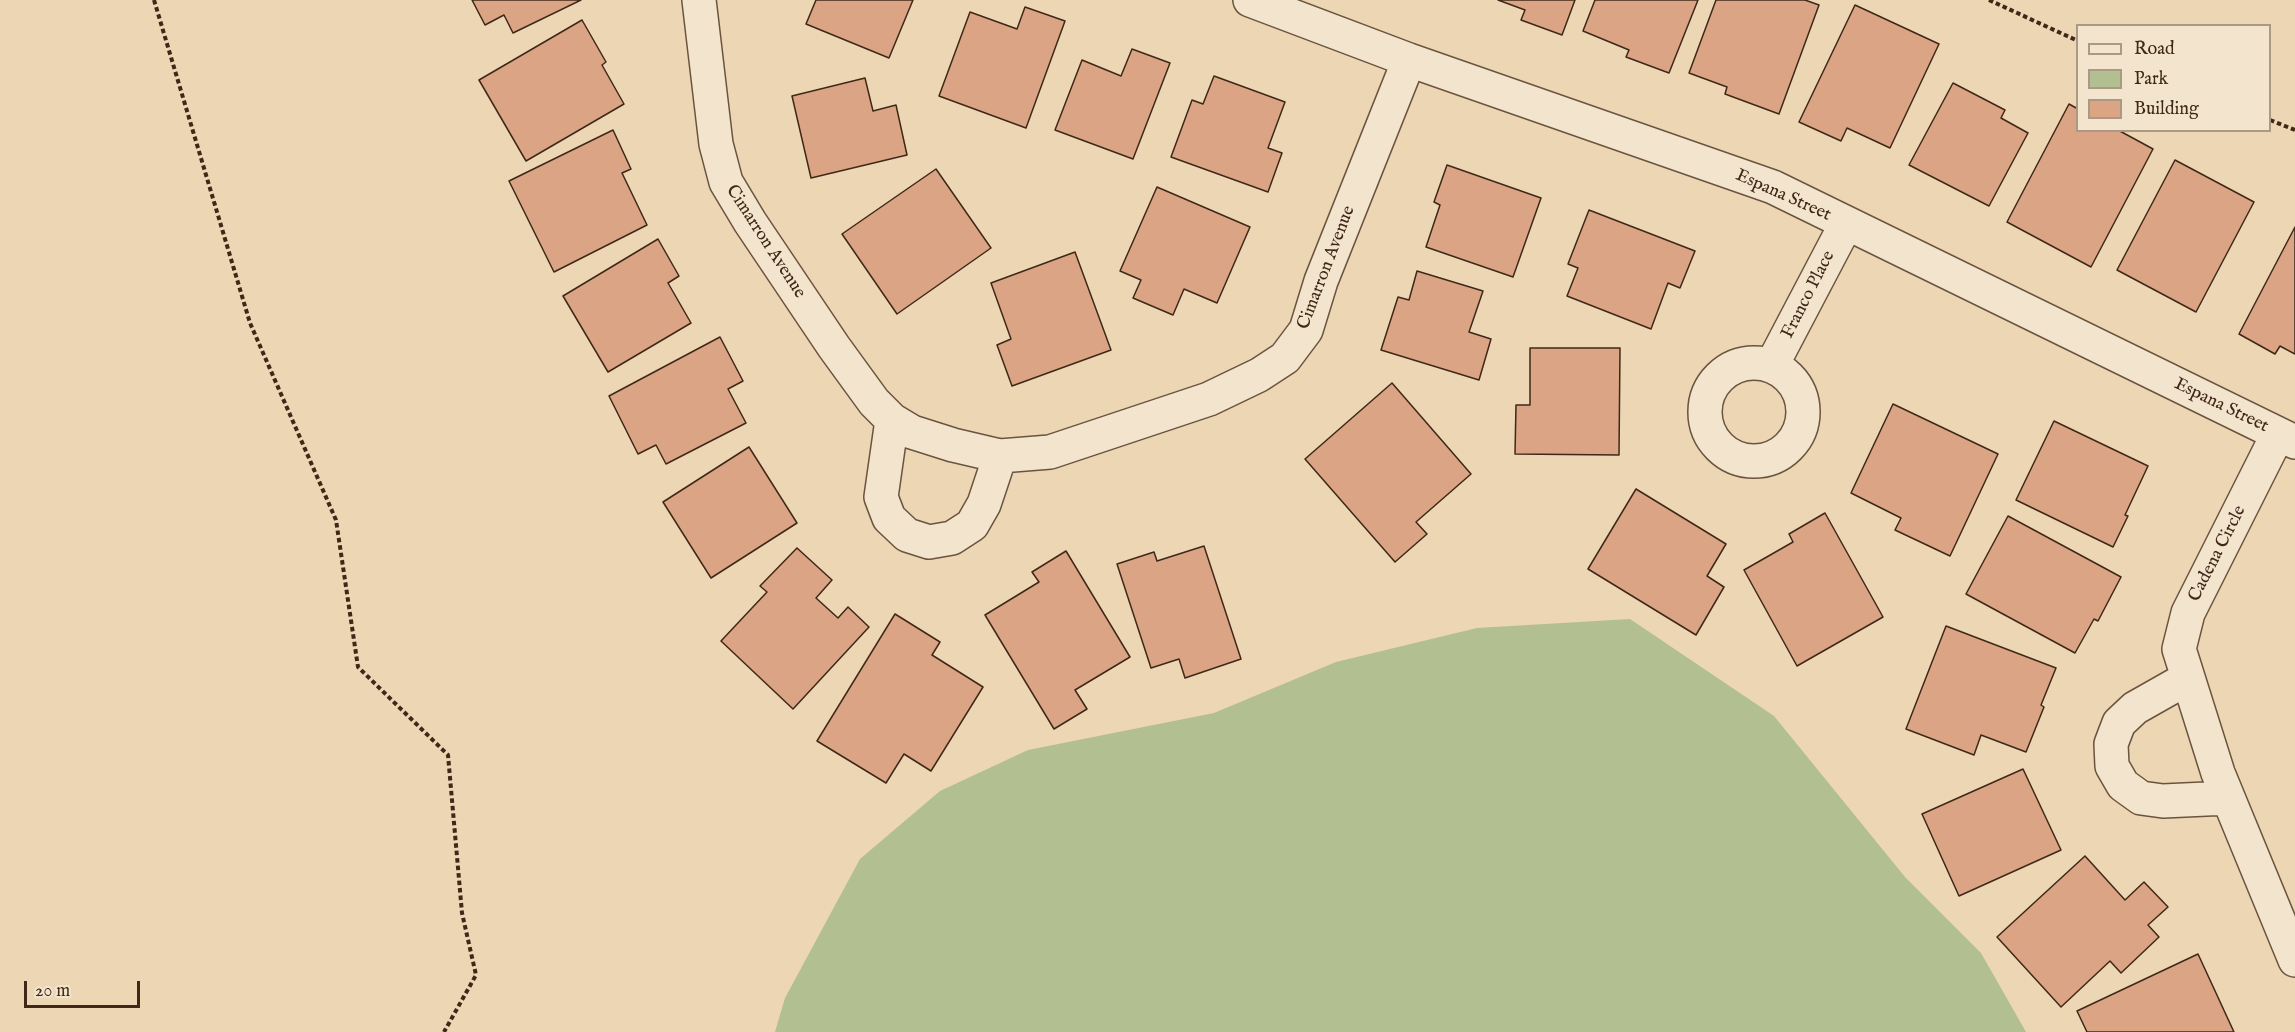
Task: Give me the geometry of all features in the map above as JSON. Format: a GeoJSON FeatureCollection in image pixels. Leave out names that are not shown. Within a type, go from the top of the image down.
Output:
{"type":"FeatureCollection","features":[{"type":"Feature","properties":{"kind":"street","name":"Cimarron Avenue"},"geometry":{"type":"LineString","coordinates":[[699,0],[716,144],[726,182],[834,347],[874,402],[892,420],[912,432],[1000,456],[1050,452],[1209,399],[1259,375],[1285,358],[1306,330],[1321,281],[1409,60]]}},
{"type":"Feature","properties":{"kind":"street","name":"Espana Street"},"geometry":{"type":"LineString","coordinates":[[1250,0],[1409,60],[1762,183],[2286,438]]}},
{"type":"Feature","properties":{"kind":"street","name":"Franco Place"},"geometry":{"type":"LineString","coordinates":[[1773,365],[1845,224]]}},
{"type":"Feature","properties":{"kind":"street"},"geometry":{"type":"LineString","coordinates":[[892,420],[881,497],[889,518],[907,535],[929,542],[952,538],[972,525],[984,504],[1000,456]]}},
{"type":"Feature","properties":{"kind":"street","name":"Cadena Circle"},"geometry":{"type":"LineString","coordinates":[[2286,438],[2188,613],[2179,649],[2218,773],[2295,960]]}},
{"type":"Feature","properties":{"kind":"street"},"geometry":{"type":"LineString","coordinates":[[2188,678],[2135,708],[2119,723],[2111,744],[2112,766],[2123,785],[2141,798],[2163,801],[2228,798]]}},
{"type":"Feature","properties":{"kind":"path"},"geometry":{"type":"LineString","coordinates":[[154,0],[250,323],[336,520],[358,667],[447,755],[462,913],[476,975],[444,1032]]}},
{"type":"Feature","properties":{"kind":"path"},"geometry":{"type":"LineString","coordinates":[[1989,0],[2076,40]]}},
{"type":"Feature","properties":{"kind":"path"},"geometry":{"type":"LineString","coordinates":[[2271,120],[2295,130]]}},
{"type":"Feature","properties":{"kind":"green space"},"geometry":{"type":"Polygon","coordinates":[[[1630,619],[1774,716],[1905,877],[1981,953],[2026,1032],[775,1032],[785,998],[860,859],[940,791],[1028,750],[1214,713],[1336,662],[1477,628],[1630,619]]]}},
{"type":"Feature","properties":{"kind":"building"},"geometry":{"type":"Polygon","coordinates":[[[472,0],[581,0],[513,33],[504,15],[485,25],[472,0]]]}},
{"type":"Feature","properties":{"kind":"building"},"geometry":{"type":"Polygon","coordinates":[[[816,0],[913,0],[889,58],[806,24],[816,0]]]}},
{"type":"Feature","properties":{"kind":"building"},"geometry":{"type":"Polygon","coordinates":[[[1498,0],[1575,0],[1562,35],[1521,20],[1525,10],[1498,0]]]}},
{"type":"Feature","properties":{"kind":"building"},"geometry":{"type":"Polygon","coordinates":[[[1595,0],[1698,0],[1669,73],[1626,57],[1629,50],[1583,31],[1595,0]]]}},
{"type":"Feature","properties":{"kind":"building"},"geometry":{"type":"Polygon","coordinates":[[[1716,0],[1805,0],[1819,5],[1779,114],[1725,94],[1727,87],[1689,73],[1716,0]]]}},
{"type":"Feature","properties":{"kind":"building"},"geometry":{"type":"Polygon","coordinates":[[[1855,5],[1939,44],[1890,148],[1847,128],[1841,141],[1799,122],[1855,5]]]}},
{"type":"Feature","properties":{"kind":"building"},"geometry":{"type":"Polygon","coordinates":[[[1025,7],[1065,21],[1026,128],[939,96],[970,12],[1017,29],[1025,7]]]}},
{"type":"Feature","properties":{"kind":"building"},"geometry":{"type":"Polygon","coordinates":[[[582,20],[606,62],[602,65],[624,104],[526,161],[479,80],[582,20]]]}},
{"type":"Feature","properties":{"kind":"building"},"geometry":{"type":"Polygon","coordinates":[[[1132,49],[1170,63],[1133,159],[1055,130],[1082,60],[1121,76],[1132,49]]]}},
{"type":"Feature","properties":{"kind":"building"},"geometry":{"type":"Polygon","coordinates":[[[1214,76],[1285,102],[1268,148],[1282,153],[1268,192],[1171,157],[1192,100],[1203,104],[1214,76]]]}},
{"type":"Feature","properties":{"kind":"building"},"geometry":{"type":"Polygon","coordinates":[[[865,78],[873,111],[896,105],[907,155],[811,178],[792,96],[865,78]]]}},
{"type":"Feature","properties":{"kind":"building"},"geometry":{"type":"Polygon","coordinates":[[[1953,83],[2005,110],[2001,118],[2028,133],[1989,206],[1909,165],[1953,83]]]}},
{"type":"Feature","properties":{"kind":"building"},"geometry":{"type":"Polygon","coordinates":[[[2069,104],[2076,108],[2076,132],[2122,132],[2153,149],[2091,267],[2007,222],[2069,104]]]}},
{"type":"Feature","properties":{"kind":"building"},"geometry":{"type":"Polygon","coordinates":[[[613,130],[631,169],[622,173],[647,225],[554,272],[509,181],[613,130]]]}},
{"type":"Feature","properties":{"kind":"building"},"geometry":{"type":"Polygon","coordinates":[[[2175,160],[2254,202],[2196,312],[2117,270],[2175,160]]]}},
{"type":"Feature","properties":{"kind":"building"},"geometry":{"type":"Polygon","coordinates":[[[1447,165],[1541,198],[1513,277],[1426,247],[1440,205],[1434,202],[1447,165]]]}},
{"type":"Feature","properties":{"kind":"building"},"geometry":{"type":"Polygon","coordinates":[[[936,169],[991,248],[897,314],[842,234],[936,169]]]}},
{"type":"Feature","properties":{"kind":"building"},"geometry":{"type":"Polygon","coordinates":[[[1157,187],[1250,227],[1217,303],[1184,289],[1173,315],[1133,298],[1141,280],[1120,271],[1157,187]]]}},
{"type":"Feature","properties":{"kind":"building"},"geometry":{"type":"Polygon","coordinates":[[[1589,210],[1695,251],[1680,288],[1668,283],[1651,329],[1567,296],[1578,268],[1568,264],[1589,210]]]}},
{"type":"Feature","properties":{"kind":"building"},"geometry":{"type":"Polygon","coordinates":[[[2295,227],[2295,354],[2280,346],[2275,354],[2239,334],[2295,227]]]}},
{"type":"Feature","properties":{"kind":"building"},"geometry":{"type":"Polygon","coordinates":[[[658,239],[679,276],[668,283],[691,323],[608,372],[563,296],[658,239]]]}},
{"type":"Feature","properties":{"kind":"building"},"geometry":{"type":"Polygon","coordinates":[[[1075,252],[1111,350],[1012,386],[997,345],[1011,339],[991,283],[1075,252]]]}},
{"type":"Feature","properties":{"kind":"building"},"geometry":{"type":"Polygon","coordinates":[[[1417,271],[1483,291],[1469,332],[1491,339],[1479,380],[1381,350],[1398,297],[1409,300],[1417,271]]]}},
{"type":"Feature","properties":{"kind":"building"},"geometry":{"type":"Polygon","coordinates":[[[720,337],[743,381],[728,389],[746,423],[666,464],[656,445],[638,454],[609,396],[720,337]]]}},
{"type":"Feature","properties":{"kind":"building"},"geometry":{"type":"Polygon","coordinates":[[[1530,348],[1620,348],[1619,455],[1515,454],[1516,405],[1530,405],[1530,348]]]}},
{"type":"Feature","properties":{"kind":"building"},"geometry":{"type":"Polygon","coordinates":[[[1392,383],[1471,474],[1416,522],[1427,534],[1395,562],[1305,459],[1392,383]]]}},
{"type":"Feature","properties":{"kind":"building"},"geometry":{"type":"Polygon","coordinates":[[[1893,404],[1998,454],[1950,556],[1895,530],[1901,518],[1851,493],[1893,404]]]}},
{"type":"Feature","properties":{"kind":"building"},"geometry":{"type":"Polygon","coordinates":[[[2054,421],[2148,466],[2113,547],[2016,500],[2054,421]]]}},
{"type":"Feature","properties":{"kind":"building"},"geometry":{"type":"Polygon","coordinates":[[[749,447],[797,523],[711,578],[663,502],[749,447]]]}},
{"type":"Feature","properties":{"kind":"building"},"geometry":{"type":"Polygon","coordinates":[[[1636,489],[1726,544],[1707,576],[1724,587],[1696,635],[1588,569],[1636,489]]]}},
{"type":"Feature","properties":{"kind":"building"},"geometry":{"type":"Polygon","coordinates":[[[1825,513],[1883,617],[1797,666],[1744,570],[1793,542],[1789,534],[1825,513]]]}},
{"type":"Feature","properties":{"kind":"building"},"geometry":{"type":"Polygon","coordinates":[[[2008,516],[2121,577],[2098,621],[2094,619],[2075,653],[1966,594],[2008,516]]]}},
{"type":"Feature","properties":{"kind":"building"},"geometry":{"type":"Polygon","coordinates":[[[1204,546],[1241,659],[1185,678],[1179,659],[1151,668],[1117,564],[1154,552],[1157,561],[1204,546]]]}},
{"type":"Feature","properties":{"kind":"building"},"geometry":{"type":"Polygon","coordinates":[[[797,548],[832,580],[816,598],[838,618],[848,607],[869,627],[793,709],[721,641],[767,592],[760,586],[797,548]]]}},
{"type":"Feature","properties":{"kind":"building"},"geometry":{"type":"Polygon","coordinates":[[[1066,551],[1130,657],[1075,690],[1087,709],[1054,729],[985,615],[1039,582],[1032,572],[1066,551]]]}},
{"type":"Feature","properties":{"kind":"building"},"geometry":{"type":"Polygon","coordinates":[[[895,614],[940,642],[932,655],[983,687],[931,771],[904,754],[886,783],[817,741],[895,614]]]}},
{"type":"Feature","properties":{"kind":"building"},"geometry":{"type":"Polygon","coordinates":[[[1946,626],[2056,668],[2041,705],[2044,707],[2026,752],[1981,735],[1974,755],[1906,729],[1946,626]]]}},
{"type":"Feature","properties":{"kind":"building"},"geometry":{"type":"Polygon","coordinates":[[[2023,769],[2061,850],[1959,896],[1922,814],[2023,769]]]}},
{"type":"Feature","properties":{"kind":"building"},"geometry":{"type":"Polygon","coordinates":[[[2085,856],[2125,900],[2144,882],[2168,907],[2148,925],[2159,937],[2121,973],[2110,961],[2061,1007],[1997,937],[2085,856]]]}},
{"type":"Feature","properties":{"kind":"building"},"geometry":{"type":"Polygon","coordinates":[[[2198,954],[2234,1032],[2087,1032],[2077,1011],[2198,954]]]}}]}
